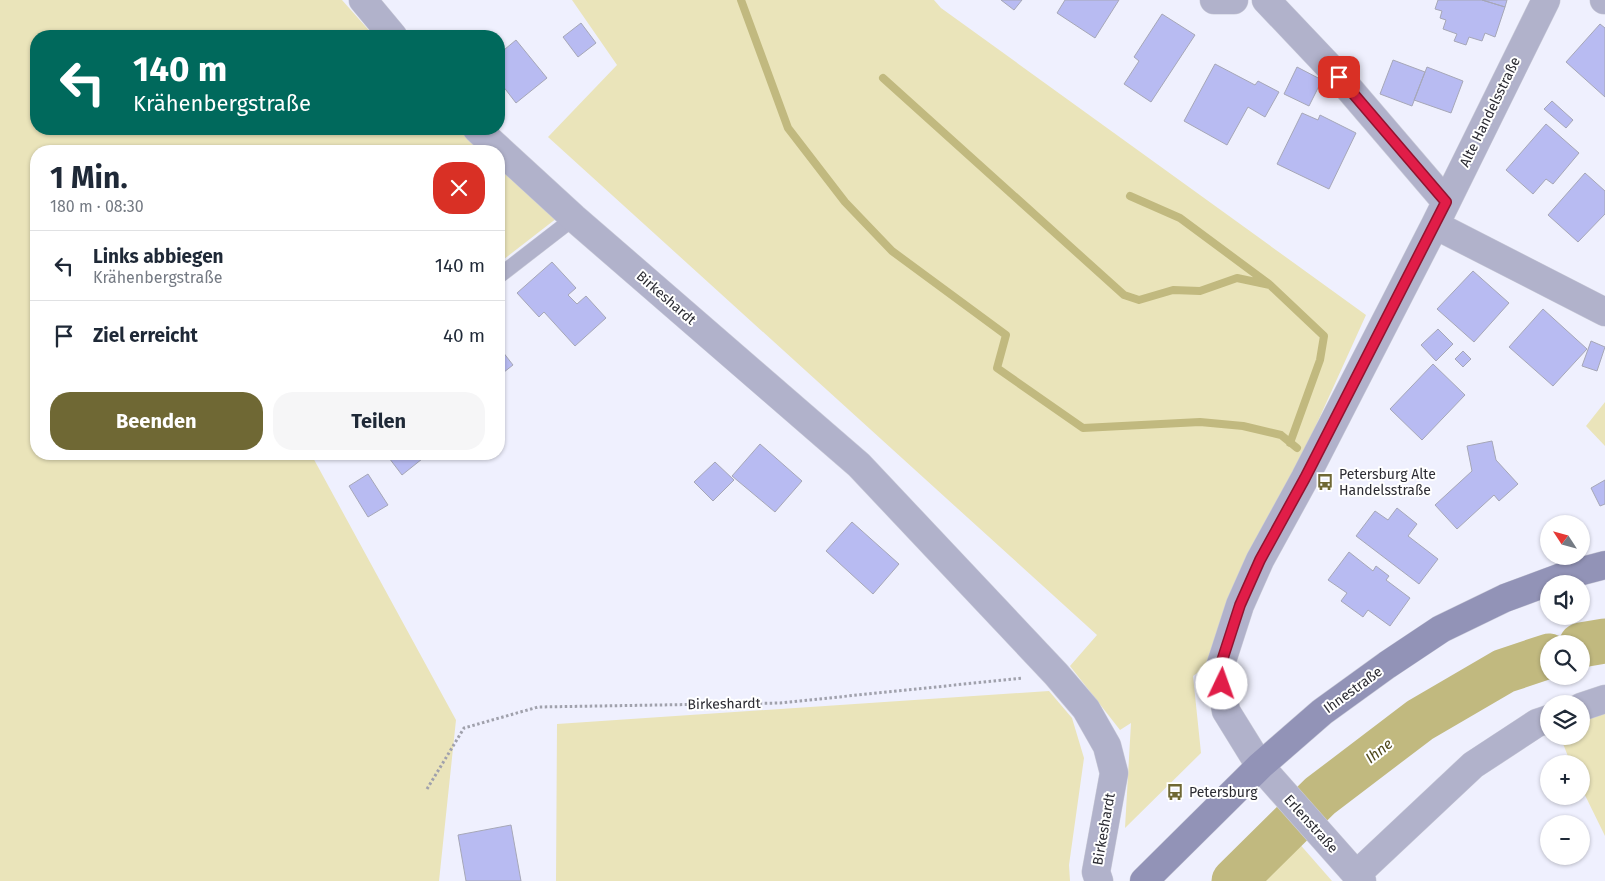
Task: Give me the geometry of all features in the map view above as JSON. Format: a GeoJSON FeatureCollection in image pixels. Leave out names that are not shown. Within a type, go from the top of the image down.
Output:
{"type":"FeatureCollection","features":[{"type":"Feature","properties":{"kind":"main road","name":"Ihnestraße"},"geometry":{"type":"LineString","coordinates":[[1144,881],[1267,775],[1322,712],[1387,665],[1441,629],[1505,598],[1567,575],[1605,565]]}},
{"type":"Feature","properties":{"kind":"street"},"geometry":{"type":"LineString","coordinates":[[363,0],[388,30]]}},
{"type":"Feature","properties":{"kind":"street"},"geometry":{"type":"LineString","coordinates":[[1214,0],[1234,0]]}},
{"type":"Feature","properties":{"kind":"street"},"geometry":{"type":"LineString","coordinates":[[1266,0],[1339,77],[1440,214],[1605,312]]}},
{"type":"Feature","properties":{"kind":"street","name":"Alte Handelsstraße"},"geometry":{"type":"LineString","coordinates":[[1267,775],[1226,711],[1219,670],[1240,605],[1260,560],[1305,478],[1440,214],[1546,0]]}},
{"type":"Feature","properties":{"kind":"street","name":"Birkeshardt"},"geometry":{"type":"LineString","coordinates":[[484,135],[494,145]]}},
{"type":"Feature","properties":{"kind":"street","name":"Birkeshardt"},"geometry":{"type":"LineString","coordinates":[[505,155],[574,218],[859,465],[1056,674],[1086,709],[1107,746],[1114,773],[1096,872],[1100,881]]}},
{"type":"Feature","properties":{"kind":"street"},"geometry":{"type":"LineString","coordinates":[[1590,704],[1605,698]]}},
{"type":"Feature","properties":{"kind":"street"},"geometry":{"type":"LineString","coordinates":[[1360,877],[1473,765],[1540,723]]}},
{"type":"Feature","properties":{"kind":"street","name":"Erlenstraße"},"geometry":{"type":"LineString","coordinates":[[1267,775],[1324,840],[1360,877]]}},
{"type":"Feature","properties":{"kind":"lane"},"geometry":{"type":"LineString","coordinates":[[505,271],[574,218]]}},
{"type":"Feature","properties":{"kind":"path","name":"Birkeshardt"},"geometry":{"type":"LineString","coordinates":[[427,789],[464,728],[538,707],[780,703],[1056,674]]}},
{"type":"Feature","properties":{"kind":"shaded area"},"geometry":{"type":"Polygon","coordinates":[[[0,0],[342,0],[369,30],[30,30],[30,135],[467,135],[477,145],[30,145],[30,460],[314,460],[456,720],[439,881],[0,881],[0,0]]]}},
{"type":"Feature","properties":{"kind":"shaded area"},"geometry":{"type":"Polygon","coordinates":[[[572,0],[934,0],[941,8],[1366,315],[1207,666],[1193,676],[1201,753],[1125,828],[1131,723],[1120,730],[1070,666],[1097,635],[548,137],[617,65],[572,0]]]}},
{"type":"Feature","properties":{"kind":"shaded area"},"geometry":{"type":"Polygon","coordinates":[[[505,170],[557,218],[505,258],[505,170]]]}},
{"type":"Feature","properties":{"kind":"shaded area"},"geometry":{"type":"Polygon","coordinates":[[[1605,402],[1605,446],[1586,426],[1605,402]]]}},
{"type":"Feature","properties":{"kind":"shaded area"},"geometry":{"type":"Polygon","coordinates":[[[1049,691],[1072,718],[1084,758],[1069,865],[1070,881],[556,881],[557,724],[1049,691]]]}},
{"type":"Feature","properties":{"kind":"shaded area"},"geometry":{"type":"Polygon","coordinates":[[[1605,710],[1605,836],[1590,805],[1590,755],[1567,755],[1564,745],[1590,745],[1590,715],[1605,710]]]}},
{"type":"Feature","properties":{"kind":"shaded area"},"geometry":{"type":"Polygon","coordinates":[[[1297,841],[1332,881],[1260,881],[1297,841]]]}},
{"type":"Feature","properties":{"kind":"building"},"geometry":{"type":"Polygon","coordinates":[[[1001,0],[1022,0],[1014,10],[1001,0]]]}},
{"type":"Feature","properties":{"kind":"building"},"geometry":{"type":"Polygon","coordinates":[[[1065,0],[1119,0],[1095,38],[1057,13],[1065,0]]]}},
{"type":"Feature","properties":{"kind":"building"},"geometry":{"type":"Polygon","coordinates":[[[1438,0],[1482,0],[1505,7],[1495,37],[1485,33],[1482,41],[1469,37],[1466,45],[1454,41],[1457,34],[1443,29],[1446,20],[1440,18],[1442,11],[1435,9],[1438,0]]]}},
{"type":"Feature","properties":{"kind":"building"},"geometry":{"type":"Polygon","coordinates":[[[1482,0],[1507,0],[1505,7],[1482,0]]]}},
{"type":"Feature","properties":{"kind":"building"},"geometry":{"type":"Polygon","coordinates":[[[1162,14],[1195,35],[1151,102],[1124,84],[1139,61],[1134,57],[1162,14]]]}},
{"type":"Feature","properties":{"kind":"building"},"geometry":{"type":"Polygon","coordinates":[[[581,23],[596,43],[578,57],[563,37],[581,23]]]}},
{"type":"Feature","properties":{"kind":"building"},"geometry":{"type":"Polygon","coordinates":[[[1600,24],[1605,28],[1605,97],[1566,62],[1600,24]]]}},
{"type":"Feature","properties":{"kind":"building"},"geometry":{"type":"Polygon","coordinates":[[[516,40],[547,78],[516,103],[505,89],[505,49],[516,40]]]}},
{"type":"Feature","properties":{"kind":"building"},"geometry":{"type":"Polygon","coordinates":[[[1393,60],[1425,72],[1412,106],[1380,94],[1393,60]]]}},
{"type":"Feature","properties":{"kind":"building"},"geometry":{"type":"Polygon","coordinates":[[[1215,64],[1255,85],[1258,81],[1279,92],[1265,117],[1248,107],[1227,145],[1184,121],[1215,64]]]}},
{"type":"Feature","properties":{"kind":"building"},"geometry":{"type":"Polygon","coordinates":[[[1297,67],[1322,80],[1309,106],[1284,94],[1297,67]]]}},
{"type":"Feature","properties":{"kind":"building"},"geometry":{"type":"Polygon","coordinates":[[[1427,67],[1463,81],[1451,113],[1414,100],[1427,67]]]}},
{"type":"Feature","properties":{"kind":"building"},"geometry":{"type":"Polygon","coordinates":[[[1552,101],[1573,120],[1566,128],[1544,109],[1552,101]]]}},
{"type":"Feature","properties":{"kind":"building"},"geometry":{"type":"Polygon","coordinates":[[[1302,113],[1318,120],[1320,115],[1356,133],[1329,189],[1277,164],[1302,113]]]}},
{"type":"Feature","properties":{"kind":"building"},"geometry":{"type":"Polygon","coordinates":[[[1546,124],[1579,153],[1553,184],[1546,179],[1533,194],[1506,170],[1546,124]]]}},
{"type":"Feature","properties":{"kind":"building"},"geometry":{"type":"Polygon","coordinates":[[[1585,173],[1605,191],[1605,214],[1578,242],[1548,215],[1585,173]]]}},
{"type":"Feature","properties":{"kind":"building"},"geometry":{"type":"Polygon","coordinates":[[[552,262],[576,288],[568,295],[577,304],[586,296],[606,318],[575,346],[544,312],[539,317],[517,293],[552,262]]]}},
{"type":"Feature","properties":{"kind":"building"},"geometry":{"type":"Polygon","coordinates":[[[1473,271],[1509,303],[1474,342],[1437,309],[1473,271]]]}},
{"type":"Feature","properties":{"kind":"building"},"geometry":{"type":"Polygon","coordinates":[[[1543,309],[1587,349],[1553,386],[1509,347],[1543,309]]]}},
{"type":"Feature","properties":{"kind":"building"},"geometry":{"type":"Polygon","coordinates":[[[1438,329],[1453,344],[1436,361],[1421,345],[1438,329]]]}},
{"type":"Feature","properties":{"kind":"building"},"geometry":{"type":"Polygon","coordinates":[[[1591,341],[1605,347],[1597,371],[1582,366],[1591,341]]]}},
{"type":"Feature","properties":{"kind":"building"},"geometry":{"type":"Polygon","coordinates":[[[1463,351],[1471,359],[1463,367],[1455,359],[1463,351]]]}},
{"type":"Feature","properties":{"kind":"building"},"geometry":{"type":"Polygon","coordinates":[[[505,355],[513,365],[505,371],[505,355]]]}},
{"type":"Feature","properties":{"kind":"building"},"geometry":{"type":"Polygon","coordinates":[[[1433,364],[1465,395],[1422,440],[1390,409],[1433,364]]]}},
{"type":"Feature","properties":{"kind":"building"},"geometry":{"type":"Polygon","coordinates":[[[1492,441],[1496,460],[1518,484],[1499,501],[1494,495],[1457,529],[1435,505],[1472,471],[1467,446],[1492,441]]]}},
{"type":"Feature","properties":{"kind":"building"},"geometry":{"type":"Polygon","coordinates":[[[760,444],[802,481],[775,512],[732,476],[760,444]]]}},
{"type":"Feature","properties":{"kind":"building"},"geometry":{"type":"Polygon","coordinates":[[[391,460],[421,460],[402,475],[391,460]]]}},
{"type":"Feature","properties":{"kind":"building"},"geometry":{"type":"Polygon","coordinates":[[[715,462],[734,480],[713,501],[694,482],[715,462]]]}},
{"type":"Feature","properties":{"kind":"building"},"geometry":{"type":"Polygon","coordinates":[[[368,474],[388,505],[368,517],[349,486],[368,474]]]}},
{"type":"Feature","properties":{"kind":"building"},"geometry":{"type":"Polygon","coordinates":[[[1605,480],[1605,504],[1600,506],[1591,488],[1605,480]]]}},
{"type":"Feature","properties":{"kind":"building"},"geometry":{"type":"Polygon","coordinates":[[[1397,508],[1417,524],[1408,536],[1438,559],[1419,584],[1356,536],[1375,511],[1388,520],[1397,508]]]}},
{"type":"Feature","properties":{"kind":"building"},"geometry":{"type":"Polygon","coordinates":[[[852,522],[899,564],[873,594],[826,551],[852,522]]]}},
{"type":"Feature","properties":{"kind":"building"},"geometry":{"type":"Polygon","coordinates":[[[1349,552],[1373,571],[1376,566],[1389,576],[1386,580],[1410,598],[1390,626],[1368,610],[1363,617],[1341,601],[1347,593],[1328,580],[1349,552]]]}},
{"type":"Feature","properties":{"kind":"building"},"geometry":{"type":"Polygon","coordinates":[[[511,825],[521,881],[466,881],[458,835],[511,825]]]}},
{"type":"Feature","properties":{"kind":"waterway"},"geometry":{"type":"LineString","coordinates":[[741,0],[788,128],[845,202],[892,251],[1006,335],[997,368],[1083,428],[1200,422],[1243,426],[1281,435],[1297,448]]}},
{"type":"Feature","properties":{"kind":"waterway"},"geometry":{"type":"LineString","coordinates":[[883,78],[1124,295],[1139,300],[1173,290],[1200,291],[1237,278],[1270,285],[1324,336],[1320,360],[1290,443]]}},
{"type":"Feature","properties":{"kind":"waterway"},"geometry":{"type":"LineString","coordinates":[[1130,196],[1180,218],[1269,284]]}},
{"type":"Feature","properties":{"kind":"waterway","name":"Ihne"},"geometry":{"type":"LineString","coordinates":[[1590,644],[1605,641]]}},
{"type":"Feature","properties":{"kind":"waterway","name":"Ihne"},"geometry":{"type":"LineString","coordinates":[[1234,881],[1320,796],[1420,720],[1504,671],[1540,659]]}},
{"type":"Feature","properties":{"kind":"place","name":"Petersburg Alte Handelsstraße"},"geometry":{"type":"Point","coordinates":[1325,482]}},
{"type":"Feature","properties":{"kind":"place","name":"Petersburg"},"geometry":{"type":"Point","coordinates":[1175,792]}},
{"type":"Feature","properties":{"kind":"route"},"geometry":{"type":"LineString","coordinates":[[1222,684],[1219,670],[1240,605],[1260,560],[1305,478],[1446,202],[1339,77]]}}]}
